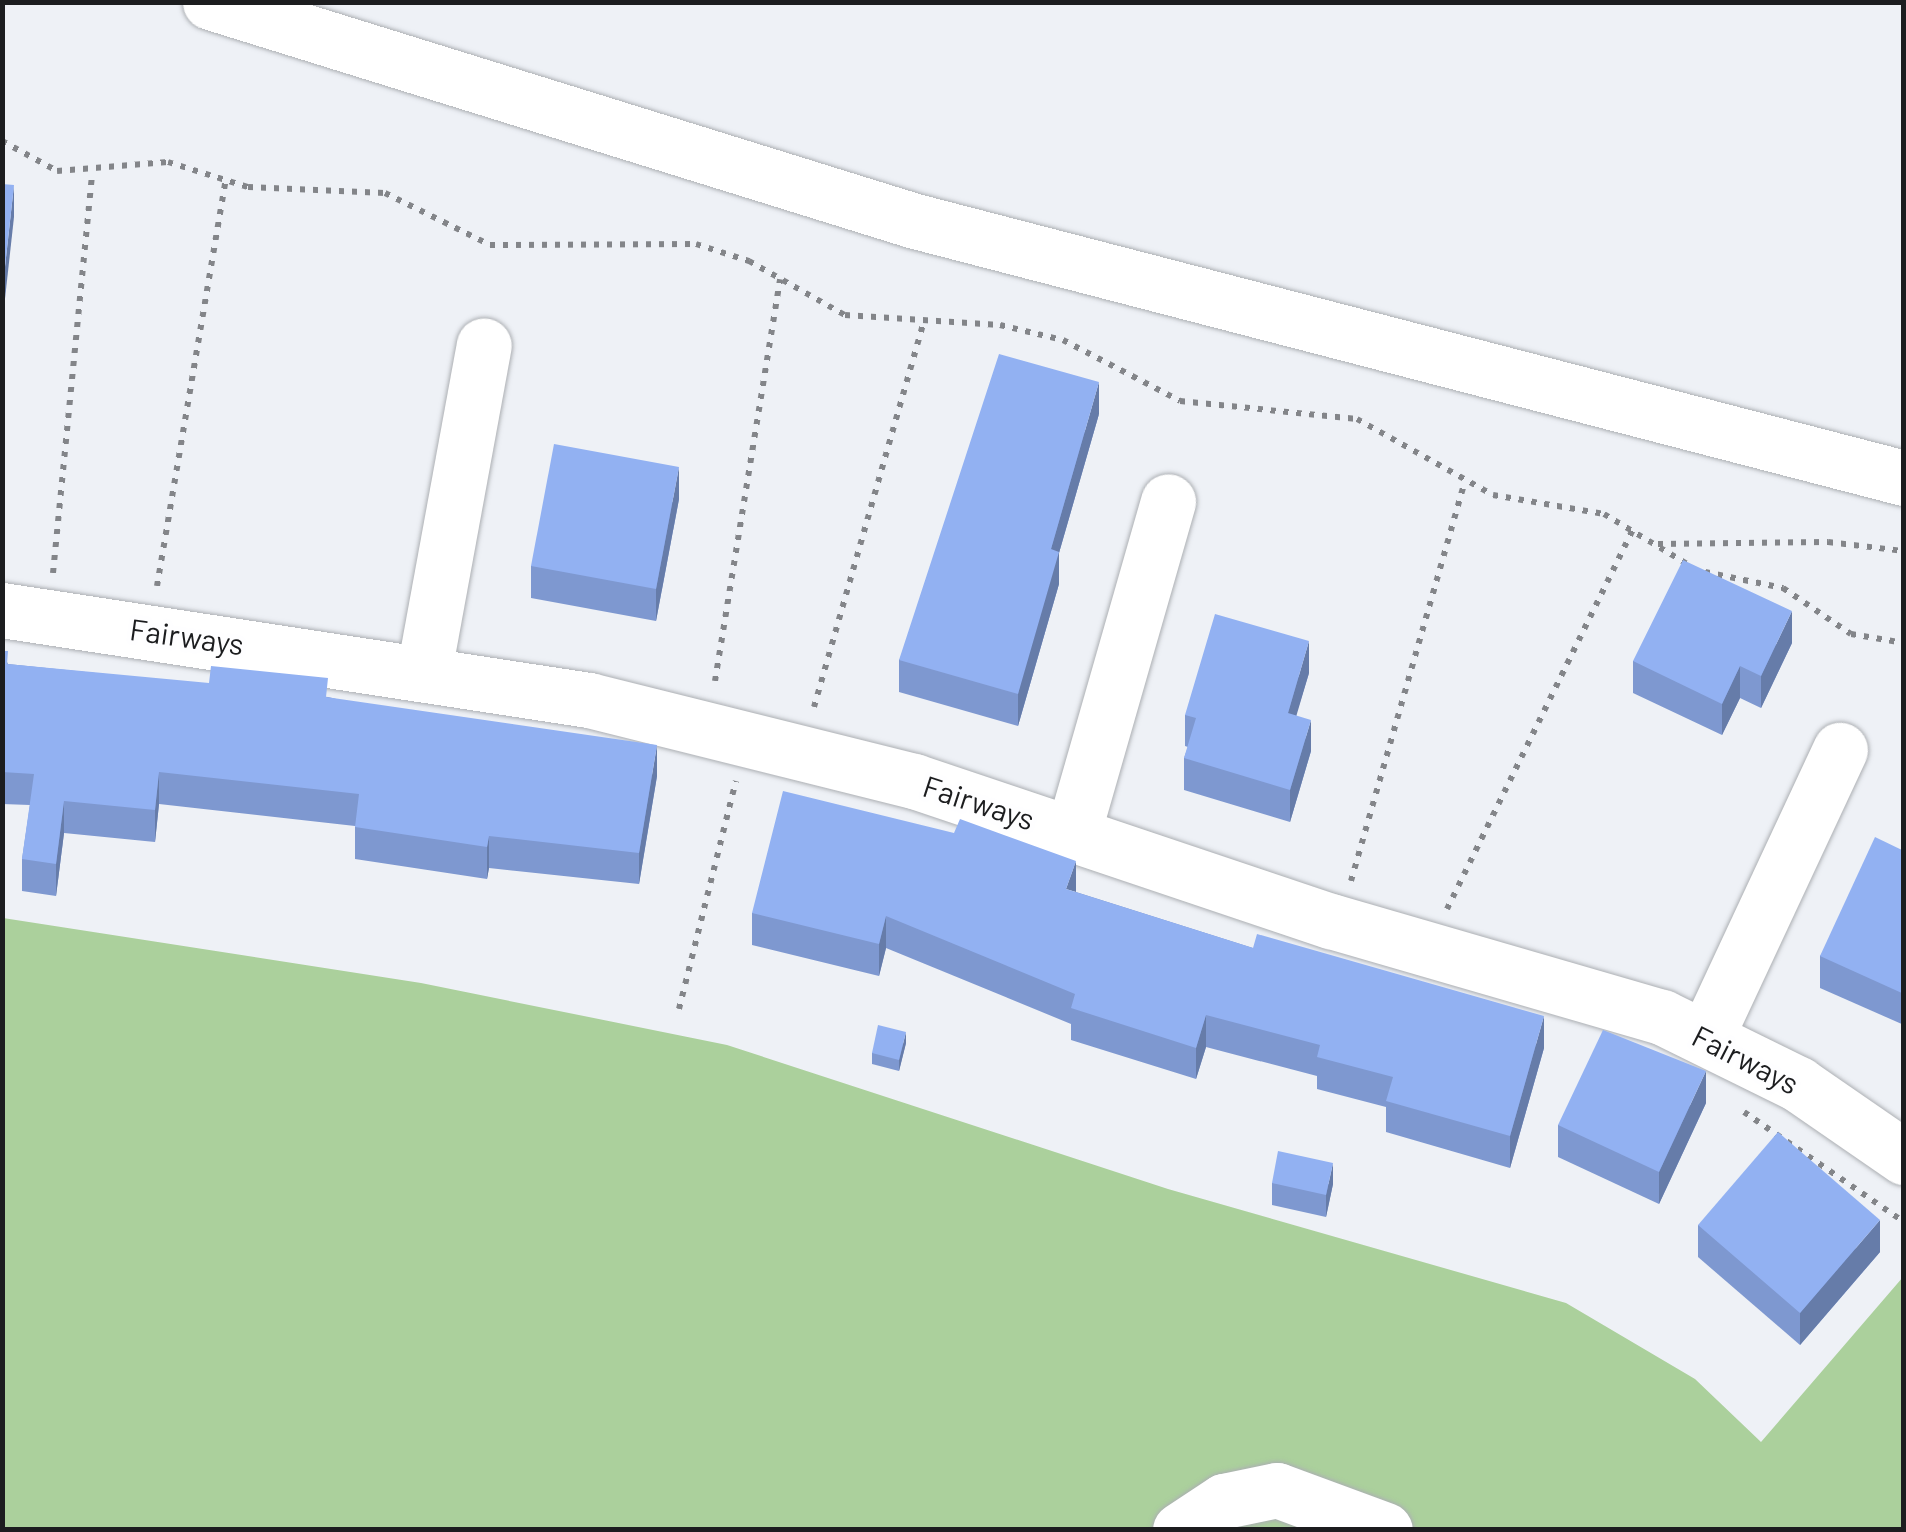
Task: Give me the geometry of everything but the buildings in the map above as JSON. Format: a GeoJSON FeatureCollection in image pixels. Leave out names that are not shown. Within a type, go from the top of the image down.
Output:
{"type":"FeatureCollection","features":[{"type":"Feature","properties":{"kind":"street"},"geometry":{"type":"LineString","coordinates":[[210,2],[915,220],[1904,478]]}},
{"type":"Feature","properties":{"kind":"street"},"geometry":{"type":"LineString","coordinates":[[424,671],[484,345]]}},
{"type":"Feature","properties":{"kind":"street"},"geometry":{"type":"LineString","coordinates":[[1074,833],[1168,501]]}},
{"type":"Feature","properties":{"kind":"street","name":"Fairways"},"geometry":{"type":"LineString","coordinates":[[2,610],[424,671],[738,772],[1074,833],[1331,921],[1594,993],[1706,1038],[1798,1084],[1904,1158]]}},
{"type":"Feature","properties":{"kind":"street"},"geometry":{"type":"LineString","coordinates":[[1706,1038],[1840,750]]}},
{"type":"Feature","properties":{"kind":"street"},"geometry":{"type":"LineString","coordinates":[[1180,1530],[1224,1501],[1277,1490],[1385,1530]]}},
{"type":"Feature","properties":{"kind":"path"},"geometry":{"type":"LineString","coordinates":[[2,141],[46,167],[92,174],[168,162],[225,182],[385,193],[490,245],[696,244],[780,279],[844,315],[1000,325],[1063,340],[1212,409],[1357,419],[1465,482],[1632,529],[1708,573],[1783,588],[1860,638],[1904,643]]}},
{"type":"Feature","properties":{"kind":"path"},"geometry":{"type":"LineString","coordinates":[[71,578],[53,576],[92,174]]}},
{"type":"Feature","properties":{"kind":"path"},"geometry":{"type":"LineString","coordinates":[[143,584],[161,586],[225,182]]}},
{"type":"Feature","properties":{"kind":"path"},"geometry":{"type":"LineString","coordinates":[[726,684],[709,680],[780,279]]}},
{"type":"Feature","properties":{"kind":"path"},"geometry":{"type":"LineString","coordinates":[[802,704],[817,708],[924,322]]}},
{"type":"Feature","properties":{"kind":"path"},"geometry":{"type":"LineString","coordinates":[[1367,888],[1351,883],[1465,482]]}},
{"type":"Feature","properties":{"kind":"path"},"geometry":{"type":"LineString","coordinates":[[1432,905],[1449,909],[1632,529]]}},
{"type":"Feature","properties":{"kind":"path"},"geometry":{"type":"LineString","coordinates":[[1656,544],[1828,542],[1904,551]]}},
{"type":"Feature","properties":{"kind":"path"},"geometry":{"type":"LineString","coordinates":[[679,1008],[738,772]]}},
{"type":"Feature","properties":{"kind":"path"},"geometry":{"type":"LineString","coordinates":[[1733,1105],[1904,1222]]}},
{"type":"Feature","properties":{"kind":"green space"},"geometry":{"type":"Polygon","coordinates":[[[3,918],[421,983],[727,1045],[1168,1189],[1566,1303],[1695,1379],[1761,1442],[1903,1277],[1903,1529],[3,1529],[3,918]]]}}]}
